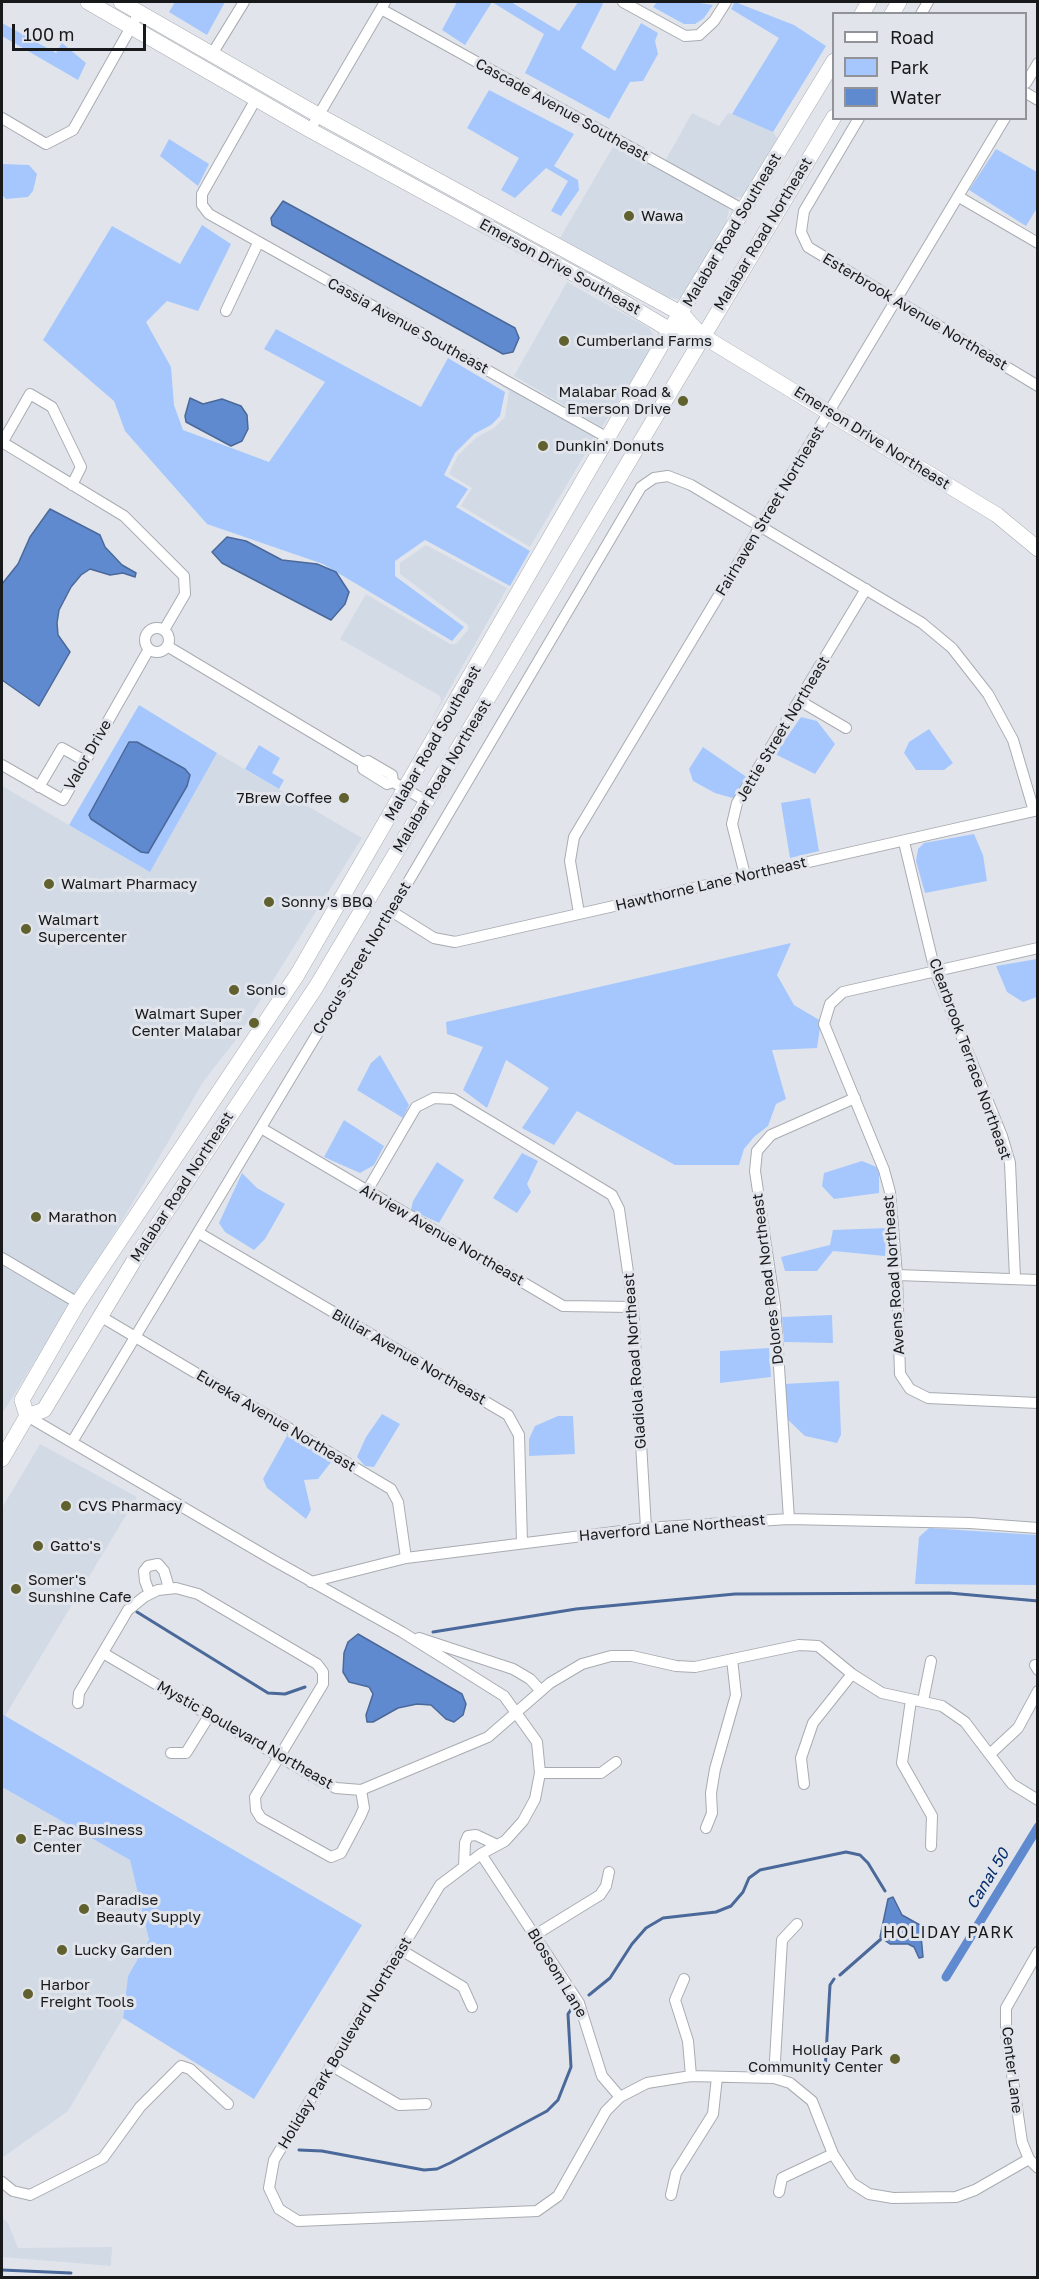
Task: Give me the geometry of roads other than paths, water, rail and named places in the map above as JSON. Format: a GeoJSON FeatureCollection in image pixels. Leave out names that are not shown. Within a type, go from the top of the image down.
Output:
{"type":"FeatureCollection","features":[{"type":"Feature","properties":{"kind":"main road","name":"Emerson Drive Southeast"},"geometry":{"type":"LineString","coordinates":[[88,2],[310,130],[596,286],[670,330],[701,335]]}},
{"type":"Feature","properties":{"kind":"main road","name":"Emerson Drive Southeast"},"geometry":{"type":"LineString","coordinates":[[121,2],[318,115],[682,314],[701,335]]}},
{"type":"Feature","properties":{"kind":"main road","name":"Malabar Road Southeast"},"geometry":{"type":"LineString","coordinates":[[27,1416],[22,1400],[78,1303],[297,975],[400,785],[489,646],[670,330],[682,314],[832,64]]}},
{"type":"Feature","properties":{"kind":"main road","name":"Malabar Road Northeast"},"geometry":{"type":"LineString","coordinates":[[27,1416],[44,1410],[129,1269],[316,987],[428,802],[701,335],[832,120]]}},
{"type":"Feature","properties":{"kind":"main road","name":"Emerson Drive Northeast"},"geometry":{"type":"LineString","coordinates":[[701,335],[997,515],[1038,549]]}},
{"type":"Feature","properties":{"kind":"main road"},"geometry":{"type":"LineString","coordinates":[[489,646],[512,659]]}},
{"type":"Feature","properties":{"kind":"main road"},"geometry":{"type":"LineString","coordinates":[[128,1227],[129,1269]]}},
{"type":"Feature","properties":{"kind":"main road"},"geometry":{"type":"LineString","coordinates":[[2,1459],[27,1416]]}},
{"type":"Feature","properties":{"kind":"street"},"geometry":{"type":"LineString","coordinates":[[212,54],[244,2]]}},
{"type":"Feature","properties":{"kind":"street"},"geometry":{"type":"LineString","coordinates":[[623,2],[685,36],[699,35],[714,21],[726,2]]}},
{"type":"Feature","properties":{"kind":"street"},"geometry":{"type":"LineString","coordinates":[[310,130],[383,5]]}},
{"type":"Feature","properties":{"kind":"street","name":"Cascade Avenue Southeast"},"geometry":{"type":"LineString","coordinates":[[383,5],[744,210]]}},
{"type":"Feature","properties":{"kind":"street"},"geometry":{"type":"LineString","coordinates":[[2,118],[46,144],[73,130],[140,13]]}},
{"type":"Feature","properties":{"kind":"street"},"geometry":{"type":"LineString","coordinates":[[1027,81],[1038,63]]}},
{"type":"Feature","properties":{"kind":"street","name":"Cassia Avenue Southeast"},"geometry":{"type":"LineString","coordinates":[[256,99],[202,194],[202,205],[208,214],[608,438]]}},
{"type":"Feature","properties":{"kind":"street","name":"Esterbrook Avenue Northeast"},"geometry":{"type":"LineString","coordinates":[[858,120],[804,211],[801,232],[808,247],[1038,386]]}},
{"type":"Feature","properties":{"kind":"street","name":"Fairhaven Street Northeast"},"geometry":{"type":"LineString","coordinates":[[579,913],[570,861],[573,837],[1004,120]]}},
{"type":"Feature","properties":{"kind":"street"},"geometry":{"type":"LineString","coordinates":[[959,197],[1038,243]]}},
{"type":"Feature","properties":{"kind":"street"},"geometry":{"type":"LineString","coordinates":[[226,311],[258,243]]}},
{"type":"Feature","properties":{"kind":"street","name":"Valor Drive"},"geometry":{"type":"LineString","coordinates":[[2,765],[63,800],[149,649],[145,639],[148,632],[154,628],[164,630],[185,594],[184,576],[124,516],[72,485],[2,442],[30,394],[52,407],[81,467],[72,485]]}},
{"type":"Feature","properties":{"kind":"street","name":"Crocus Street Northeast"},"geometry":{"type":"LineString","coordinates":[[72,1442],[391,911],[641,487],[654,478],[669,476],[681,480],[761,527]]}},
{"type":"Feature","properties":{"kind":"street"},"geometry":{"type":"LineString","coordinates":[[761,527],[866,590],[935,634],[952,648],[988,693],[1014,740],[1036,810]]}},
{"type":"Feature","properties":{"kind":"street","name":"Jettie Street Northeast"},"geometry":{"type":"LineString","coordinates":[[745,875],[732,824],[736,804],[866,590]]}},
{"type":"Feature","properties":{"kind":"street"},"geometry":{"type":"LineString","coordinates":[[149,649],[161,651],[167,646],[169,638],[164,630]]}},
{"type":"Feature","properties":{"kind":"street"},"geometry":{"type":"LineString","coordinates":[[167,646],[363,764],[363,769],[387,784],[400,785],[428,802]]}},
{"type":"Feature","properties":{"kind":"street"},"geometry":{"type":"LineString","coordinates":[[800,701],[846,728]]}},
{"type":"Feature","properties":{"kind":"street"},"geometry":{"type":"LineString","coordinates":[[39,787],[62,748],[85,761]]}},
{"type":"Feature","properties":{"kind":"street","name":"Hawthorne Lane Northeast"},"geometry":{"type":"LineString","coordinates":[[391,911],[434,938],[455,942],[745,875],[904,842],[1036,810]]}},
{"type":"Feature","properties":{"kind":"street","name":"Clearbrook Terrace Northeast"},"geometry":{"type":"LineString","coordinates":[[904,842],[935,971],[1002,1136],[1010,1163],[1015,1278]]}},
{"type":"Feature","properties":{"kind":"street"},"geometry":{"type":"LineString","coordinates":[[935,971],[1038,948]]}},
{"type":"Feature","properties":{"kind":"street","name":"Avens Road Northeast"},"geometry":{"type":"LineString","coordinates":[[935,971],[843,992],[830,1004],[824,1024],[884,1170],[890,1192],[897,1275],[900,1374],[910,1389],[928,1398],[1038,1403]]}},
{"type":"Feature","properties":{"kind":"street","name":"Gladiola Road Northeast"},"geometry":{"type":"LineString","coordinates":[[367,1191],[416,1107],[434,1098],[453,1099],[612,1195],[619,1209],[633,1307],[646,1528]]}},
{"type":"Feature","properties":{"kind":"street","name":"Dolores Road Northeast"},"geometry":{"type":"LineString","coordinates":[[789,1519],[775,1306],[755,1171],[757,1150],[771,1135],[855,1098]]}},
{"type":"Feature","properties":{"kind":"street","name":"Airview Avenue Northeast"},"geometry":{"type":"LineString","coordinates":[[261,1128],[563,1306],[633,1307]]}},
{"type":"Feature","properties":{"kind":"street","name":"Billiar Avenue Northeast"},"geometry":{"type":"LineString","coordinates":[[199,1233],[508,1415],[519,1435],[522,1542]]}},
{"type":"Feature","properties":{"kind":"street"},"geometry":{"type":"LineString","coordinates":[[2,1258],[78,1303]]}},
{"type":"Feature","properties":{"kind":"street"},"geometry":{"type":"LineString","coordinates":[[897,1275],[1038,1280]]}},
{"type":"Feature","properties":{"kind":"street","name":"Eureka Avenue Northeast"},"geometry":{"type":"LineString","coordinates":[[99,1316],[392,1489],[398,1502],[406,1558]]}},
{"type":"Feature","properties":{"kind":"street","name":"Holiday Park Boulevard Northeast"},"geometry":{"type":"LineString","coordinates":[[27,1416],[311,1582],[402,1632],[504,1696],[537,1742],[540,1773],[535,1799],[523,1821],[505,1841],[481,1854],[440,1885],[274,2160],[269,2188],[279,2209],[298,2221],[537,2211],[558,2196],[606,2110],[620,2097],[647,2083],[691,2076],[774,2078],[790,2083],[812,2101],[833,2154],[852,2182],[868,2194],[893,2199],[956,2197],[975,2190],[1029,2159]]}},
{"type":"Feature","properties":{"kind":"street","name":"Haverford Lane Northeast"},"geometry":{"type":"LineString","coordinates":[[311,1582],[406,1558],[646,1528],[789,1519],[970,1522],[1038,1528]]}},
{"type":"Feature","properties":{"kind":"street"},"geometry":{"type":"LineString","coordinates":[[150,1594],[144,1571],[148,1566],[158,1564],[164,1570],[169,1588]]}},
{"type":"Feature","properties":{"kind":"street"},"geometry":{"type":"LineString","coordinates":[[78,1703],[79,1693],[128,1610],[150,1594],[169,1588],[198,1594],[317,1664],[323,1672],[323,1684],[255,1797],[256,1810],[261,1818],[331,1857],[341,1853],[364,1808],[361,1790],[488,1737],[541,1691],[582,1664],[611,1656],[632,1656],[676,1666],[695,1667],[799,1645],[818,1646],[852,1674],[882,1693],[942,1706],[965,1722],[1012,1784],[1038,1800]]}},
{"type":"Feature","properties":{"kind":"street","name":"Holiday Park Boulevard Northeast"},"geometry":{"type":"LineString","coordinates":[[402,1632],[513,1669],[530,1679],[541,1691]]}},
{"type":"Feature","properties":{"kind":"street","name":"Mystic Boulevard Northeast"},"geometry":{"type":"LineString","coordinates":[[103,1653],[336,1788],[361,1790]]}},
{"type":"Feature","properties":{"kind":"street"},"geometry":{"type":"LineString","coordinates":[[706,1828],[712,1813],[711,1793],[715,1769],[736,1695],[732,1659]]}},
{"type":"Feature","properties":{"kind":"street"},"geometry":{"type":"LineString","coordinates":[[923,1701],[931,1661]]}},
{"type":"Feature","properties":{"kind":"street"},"geometry":{"type":"LineString","coordinates":[[804,1784],[801,1758],[813,1723],[852,1674]]}},
{"type":"Feature","properties":{"kind":"street"},"geometry":{"type":"LineString","coordinates":[[990,1754],[1018,1728],[1038,1691]]}},
{"type":"Feature","properties":{"kind":"street"},"geometry":{"type":"LineString","coordinates":[[911,1700],[902,1764],[932,1816],[931,1846]]}},
{"type":"Feature","properties":{"kind":"street"},"geometry":{"type":"LineString","coordinates":[[171,1753],[186,1753],[209,1716]]}},
{"type":"Feature","properties":{"kind":"street"},"geometry":{"type":"LineString","coordinates":[[540,1773],[601,1773],[616,1762]]}},
{"type":"Feature","properties":{"kind":"street"},"geometry":{"type":"LineString","coordinates":[[464,1867],[465,1843],[468,1836],[476,1835],[497,1845]]}},
{"type":"Feature","properties":{"kind":"street","name":"Blossom Lane"},"geometry":{"type":"LineString","coordinates":[[481,1854],[579,2003],[602,2076],[620,2097]]}},
{"type":"Feature","properties":{"kind":"street"},"geometry":{"type":"LineString","coordinates":[[535,1935],[600,1895],[606,1886],[609,1872]]}},
{"type":"Feature","properties":{"kind":"street"},"geometry":{"type":"LineString","coordinates":[[774,2078],[782,1940],[797,1924]]}},
{"type":"Feature","properties":{"kind":"street"},"geometry":{"type":"LineString","coordinates":[[401,1950],[463,1987],[472,2007]]}},
{"type":"Feature","properties":{"kind":"street","name":"Center Lane"},"geometry":{"type":"LineString","coordinates":[[1029,2159],[1022,2142],[1006,2033],[1006,2008],[1037,1955]]}},
{"type":"Feature","properties":{"kind":"street"},"geometry":{"type":"LineString","coordinates":[[684,1979],[675,2000],[688,2041],[691,2076]]}},
{"type":"Feature","properties":{"kind":"street"},"geometry":{"type":"LineString","coordinates":[[2,2182],[13,2191],[30,2195],[103,2158],[140,2107],[181,2066],[190,2069],[228,2104]]}},
{"type":"Feature","properties":{"kind":"street"},"geometry":{"type":"LineString","coordinates":[[332,2066],[399,2105],[426,2104]]}},
{"type":"Feature","properties":{"kind":"street"},"geometry":{"type":"LineString","coordinates":[[671,2195],[676,2173],[713,2114],[717,2077]]}},
{"type":"Feature","properties":{"kind":"street"},"geometry":{"type":"LineString","coordinates":[[779,2192],[782,2178],[833,2154]]}},
{"type":"Feature","properties":{"kind":"street"},"geometry":{"type":"LineString","coordinates":[[1029,2159],[1038,2168]]}},
{"type":"Feature","properties":{"kind":"water"},"geometry":{"type":"Polygon","coordinates":[[[283,201],[515,328],[519,338],[513,352],[503,354],[272,225],[271,218],[283,201]]]}},
{"type":"Feature","properties":{"kind":"water"},"geometry":{"type":"Polygon","coordinates":[[[190,398],[203,404],[222,399],[241,406],[247,415],[248,429],[242,441],[231,446],[186,422],[185,416],[190,398]]]}},
{"type":"Feature","properties":{"kind":"water"},"geometry":{"type":"Polygon","coordinates":[[[50,509],[100,535],[105,547],[122,565],[136,573],[135,577],[123,573],[110,575],[90,569],[81,575],[71,587],[59,610],[57,623],[58,635],[70,652],[39,706],[2,680],[2,584],[18,564],[30,537],[50,509]]]}},
{"type":"Feature","properties":{"kind":"water"},"geometry":{"type":"Polygon","coordinates":[[[227,537],[246,541],[282,560],[317,564],[336,572],[349,592],[345,604],[331,620],[222,563],[212,552],[227,537]]]}},
{"type":"Feature","properties":{"kind":"water"},"geometry":{"type":"Polygon","coordinates":[[[129,742],[137,742],[185,769],[190,775],[187,786],[148,853],[141,852],[91,819],[89,815],[129,742]]]}},
{"type":"Feature","properties":{"kind":"water"},"geometry":{"type":"Polygon","coordinates":[[[358,1634],[462,1694],[466,1704],[463,1715],[454,1722],[446,1719],[431,1705],[417,1704],[398,1708],[373,1722],[367,1722],[366,1715],[373,1694],[369,1687],[349,1682],[343,1672],[344,1653],[348,1642],[358,1634]]]}},
{"type":"Feature","properties":{"kind":"water"},"geometry":{"type":"Polygon","coordinates":[[[893,1897],[902,1915],[920,1925],[923,1957],[919,1958],[914,1947],[908,1944],[890,1944],[880,1937],[888,1899],[893,1897]]]}},
{"type":"Feature","properties":{"kind":"waterway"},"geometry":{"type":"LineString","coordinates":[[433,1632],[576,1609],[735,1594],[949,1593],[1038,1601]]}},
{"type":"Feature","properties":{"kind":"waterway"},"geometry":{"type":"LineString","coordinates":[[137,1612],[268,1693],[285,1694],[305,1687]]}},
{"type":"Feature","properties":{"kind":"waterway","name":"Canal 50"},"geometry":{"type":"LineString","coordinates":[[946,1977],[1038,1827]]}},
{"type":"Feature","properties":{"kind":"waterway"},"geometry":{"type":"LineString","coordinates":[[589,1995],[610,1978],[632,1944],[646,1928],[663,1918],[716,1912],[731,1906],[743,1892],[749,1878],[760,1870],[846,1852],[860,1855],[868,1863],[885,1891]]}},
{"type":"Feature","properties":{"kind":"waterway"},"geometry":{"type":"LineString","coordinates":[[840,1975],[881,1939]]}},
{"type":"Feature","properties":{"kind":"waterway"},"geometry":{"type":"LineString","coordinates":[[825,2072],[830,1985],[834,1979]]}},
{"type":"Feature","properties":{"kind":"waterway"},"geometry":{"type":"LineString","coordinates":[[299,2150],[322,2151],[424,2170],[437,2169],[450,2163],[547,2111],[558,2100],[571,2067],[568,2014],[572,2008]]}},
{"type":"Feature","properties":{"kind":"waterway"},"geometry":{"type":"LineString","coordinates":[[2,2270],[71,2273]]}},
{"type":"Feature","properties":{"kind":"place","name":"Wawa"},"geometry":{"type":"Point","coordinates":[629,216]}},
{"type":"Feature","properties":{"kind":"place","name":"Cumberland Farms"},"geometry":{"type":"Point","coordinates":[564,341]}},
{"type":"Feature","properties":{"kind":"place","name":"Malabar Road & Emerson Drive"},"geometry":{"type":"Point","coordinates":[683,401]}},
{"type":"Feature","properties":{"kind":"place","name":"Dunkin' Donuts"},"geometry":{"type":"Point","coordinates":[543,446]}},
{"type":"Feature","properties":{"kind":"place","name":"7Brew Coffee"},"geometry":{"type":"Point","coordinates":[344,798]}},
{"type":"Feature","properties":{"kind":"place","name":"Walmart Pharmacy"},"geometry":{"type":"Point","coordinates":[49,884]}},
{"type":"Feature","properties":{"kind":"place","name":"Sonny's BBQ"},"geometry":{"type":"Point","coordinates":[269,902]}},
{"type":"Feature","properties":{"kind":"place","name":"Walmart Supercenter"},"geometry":{"type":"Point","coordinates":[26,929]}},
{"type":"Feature","properties":{"kind":"place","name":"Sonic"},"geometry":{"type":"Point","coordinates":[234,990]}},
{"type":"Feature","properties":{"kind":"place","name":"Walmart Super Center Malabar"},"geometry":{"type":"Point","coordinates":[254,1023]}},
{"type":"Feature","properties":{"kind":"place","name":"Marathon"},"geometry":{"type":"Point","coordinates":[36,1217]}},
{"type":"Feature","properties":{"kind":"place","name":"CVS Pharmacy"},"geometry":{"type":"Point","coordinates":[66,1506]}},
{"type":"Feature","properties":{"kind":"place","name":"Gatto's"},"geometry":{"type":"Point","coordinates":[38,1546]}},
{"type":"Feature","properties":{"kind":"place","name":"Somer's Sunshine Cafe"},"geometry":{"type":"Point","coordinates":[16,1589]}},
{"type":"Feature","properties":{"kind":"place","name":"E-Pac Business Center"},"geometry":{"type":"Point","coordinates":[21,1839]}},
{"type":"Feature","properties":{"kind":"place","name":"Paradise Beauty Supply"},"geometry":{"type":"Point","coordinates":[84,1909]}},
{"type":"Feature","properties":{"kind":"place","name":"Lucky Garden"},"geometry":{"type":"Point","coordinates":[62,1950]}},
{"type":"Feature","properties":{"kind":"place","name":"Harbor Freight Tools"},"geometry":{"type":"Point","coordinates":[28,1994]}},
{"type":"Feature","properties":{"kind":"place","name":"Holiday Park Community Center"},"geometry":{"type":"Point","coordinates":[895,2059]}},
{"type":"Feature","properties":{"kind":"district","name":"HOLIDAY PARK"},"geometry":{"type":"Point","coordinates":[949,1933]}}]}
